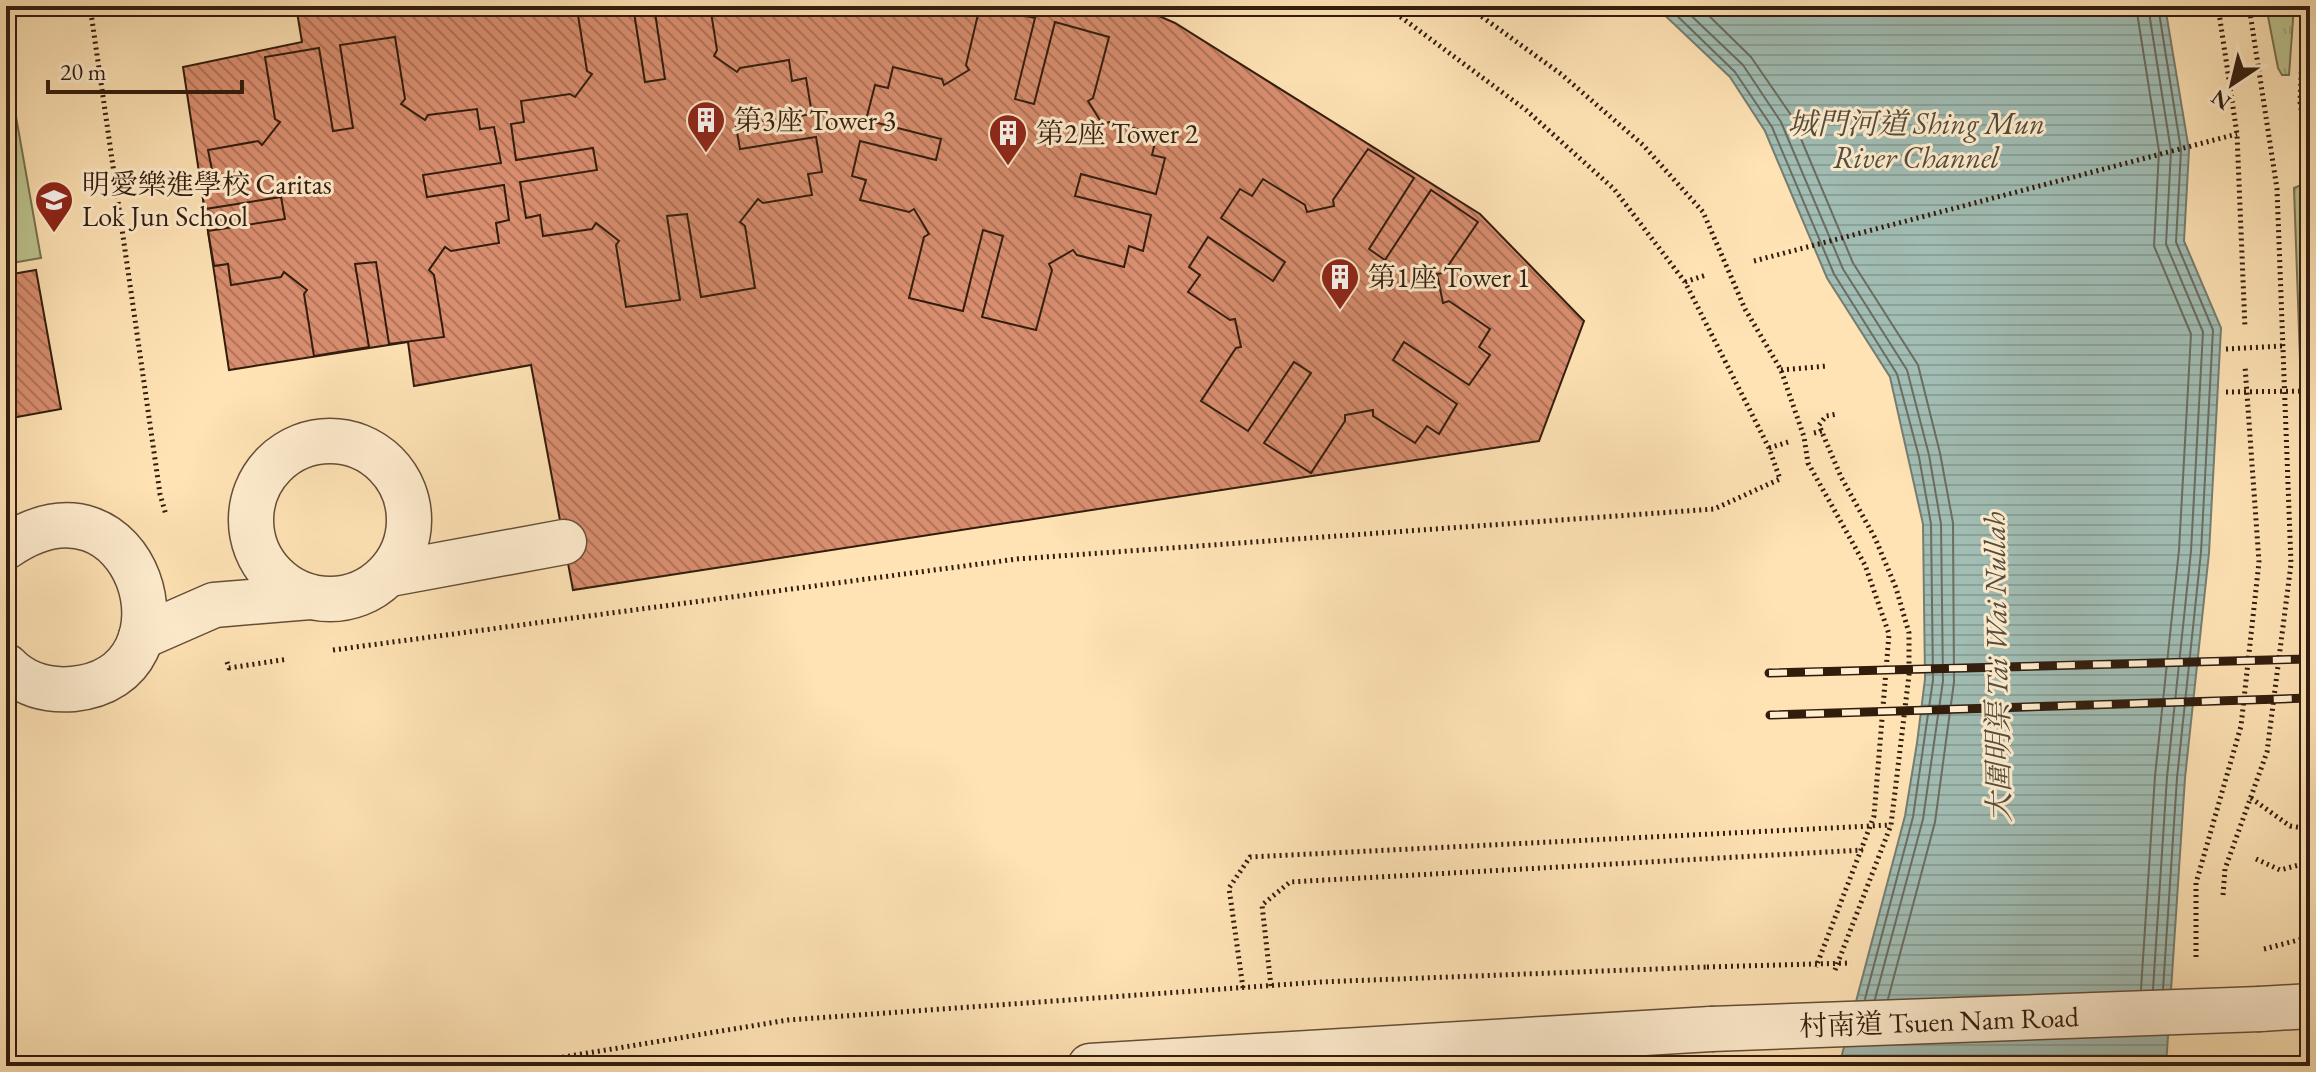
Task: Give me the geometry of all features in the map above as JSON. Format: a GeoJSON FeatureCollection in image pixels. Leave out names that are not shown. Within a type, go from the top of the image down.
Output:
{"type":"FeatureCollection","features":[{"type":"Feature","properties":{"kind":"street"},"geometry":{"type":"LineString","coordinates":[[141,637],[214,605],[310,597],[339,600],[366,591],[390,574],[405,550],[410,525],[407,500],[397,477],[381,458],[358,445],[333,440],[304,443],[279,459],[260,481],[251,508],[253,537],[264,564],[284,585],[310,597]]}},
{"type":"Feature","properties":{"kind":"street"},"geometry":{"type":"LineString","coordinates":[[6,547],[28,532],[55,525],[82,528],[108,539],[129,557],[142,582],[146,609],[141,637],[129,659],[109,677],[85,688],[59,690],[33,685],[6,666]]}},
{"type":"Feature","properties":{"kind":"street"},"geometry":{"type":"LineString","coordinates":[[390,574],[564,542]]}},
{"type":"Feature","properties":{"kind":"street","name":"村南道 Tsuen Nam Road"},"geometry":{"type":"LineString","coordinates":[[1090,1066],[1569,1052],[1711,1029],[2310,1006]]}},
{"type":"Feature","properties":{"kind":"path"},"geometry":{"type":"LineString","coordinates":[[90,6],[160,494],[169,524]]}},
{"type":"Feature","properties":{"kind":"path"},"geometry":{"type":"LineString","coordinates":[[325,652],[1017,559],[1714,509],[1780,479],[1769,448],[1685,282],[1614,189],[1526,110],[1386,6]]}},
{"type":"Feature","properties":{"kind":"path"},"geometry":{"type":"LineString","coordinates":[[1467,6],[1561,74],[1643,145],[1703,212],[1745,309],[1781,370],[1804,437],[1808,463],[1865,565],[1889,634],[1884,721],[1870,826],[1815,971]]}},
{"type":"Feature","properties":{"kind":"path"},"geometry":{"type":"LineString","coordinates":[[2218,6],[2237,134],[2245,328]]}},
{"type":"Feature","properties":{"kind":"path"},"geometry":{"type":"LineString","coordinates":[[2223,895],[2225,869],[2267,752],[2291,564],[2277,189],[2249,6]]}},
{"type":"Feature","properties":{"kind":"path"},"geometry":{"type":"LineString","coordinates":[[2304,6],[2300,102],[2310,166]]}},
{"type":"Feature","properties":{"kind":"path"},"geometry":{"type":"LineString","coordinates":[[1754,261],[2237,134]]}},
{"type":"Feature","properties":{"kind":"path"},"geometry":{"type":"LineString","coordinates":[[1685,282],[1706,275]]}},
{"type":"Feature","properties":{"kind":"path"},"geometry":{"type":"LineString","coordinates":[[2226,349],[2282,346]]}},
{"type":"Feature","properties":{"kind":"path"},"geometry":{"type":"LineString","coordinates":[[1781,370],[1827,366]]}},
{"type":"Feature","properties":{"kind":"path"},"geometry":{"type":"LineString","coordinates":[[2196,959],[2196,883],[2241,726],[2259,562],[2245,366]]}},
{"type":"Feature","properties":{"kind":"path"},"geometry":{"type":"LineString","coordinates":[[2226,392],[2310,391]]}},
{"type":"Feature","properties":{"kind":"path"},"geometry":{"type":"LineString","coordinates":[[1829,983],[1891,825],[1909,675],[1909,633],[1896,588],[1819,425],[1821,419],[1837,414]]}},
{"type":"Feature","properties":{"kind":"path"},"geometry":{"type":"LineString","coordinates":[[1814,433],[1822,431]]}},
{"type":"Feature","properties":{"kind":"path"},"geometry":{"type":"LineString","coordinates":[[1769,448],[1788,442]]}},
{"type":"Feature","properties":{"kind":"path"},"geometry":{"type":"LineString","coordinates":[[226,657],[229,668],[296,658]]}},
{"type":"Feature","properties":{"kind":"path"},"geometry":{"type":"LineString","coordinates":[[2251,798],[2290,826],[2310,829]]}},
{"type":"Feature","properties":{"kind":"path"},"geometry":{"type":"LineString","coordinates":[[1243,988],[1229,888],[1250,857],[1891,825]]}},
{"type":"Feature","properties":{"kind":"path"},"geometry":{"type":"LineString","coordinates":[[1271,986],[1262,905],[1290,882],[1863,850]]}},
{"type":"Feature","properties":{"kind":"path"},"geometry":{"type":"LineString","coordinates":[[2256,859],[2280,870],[2310,862]]}},
{"type":"Feature","properties":{"kind":"path"},"geometry":{"type":"LineString","coordinates":[[2259,950],[2310,937]]}},
{"type":"Feature","properties":{"kind":"path"},"geometry":{"type":"LineString","coordinates":[[509,1066],[788,1020],[1271,986],[1707,967]]}},
{"type":"Feature","properties":{"kind":"green space"},"geometry":{"type":"Polygon","coordinates":[[[2266,6],[2294,6],[2289,75],[2282,75],[2278,68],[2266,6]]]}},
{"type":"Feature","properties":{"kind":"green space"},"geometry":{"type":"Polygon","coordinates":[[[6,60],[41,258],[6,264],[6,60]]]}},
{"type":"Feature","properties":{"kind":"green space"},"geometry":{"type":"Polygon","coordinates":[[[2304,184],[2310,195],[2308,367],[2300,359],[2294,188],[2304,184]]]}},
{"type":"Feature","properties":{"kind":"water"},"geometry":{"type":"Polygon","coordinates":[[[1655,6],[2165,6],[2189,150],[2184,241],[2221,328],[2209,553],[2185,778],[2166,1066],[1839,1066],[1905,816],[1917,743],[1925,679],[1923,524],[1890,377],[1827,278],[1765,131],[1730,77],[1655,6]]]}},
{"type":"Feature","properties":{"kind":"building"},"geometry":{"type":"Polygon","coordinates":[[[296,6],[1136,6],[1175,23],[1480,214],[1584,321],[1539,441],[573,590],[531,365],[414,386],[408,342],[229,370],[183,67],[302,42],[296,6]]]}},
{"type":"Feature","properties":{"kind":"building","name":"第3座 Tower 3"},"geometry":{"type":"Polygon","coordinates":[[[633,6],[645,82],[665,79],[654,6],[710,6],[717,50],[714,56],[737,72],[740,68],[789,60],[792,81],[806,78],[812,114],[736,126],[740,149],[816,137],[822,172],[808,174],[812,195],[763,203],[758,199],[740,222],[745,226],[755,288],[701,297],[687,214],[667,216],[680,300],[626,307],[616,245],[619,241],[596,223],[592,229],[543,236],[540,215],[526,218],[520,182],[597,170],[593,148],[516,160],[511,124],[524,122],[521,101],[570,94],[575,97],[592,74],[587,71],[577,9],[633,6]]]}},
{"type":"Feature","properties":{"kind":"building","name":"第2座 Tower 2"},"geometry":{"type":"Polygon","coordinates":[[[980,6],[1035,18],[1015,99],[1034,104],[1055,22],[1109,37],[1093,98],[1088,101],[1103,125],[1109,122],[1157,134],[1152,155],[1165,158],[1156,194],[1081,174],[1075,196],[1151,215],[1143,251],[1129,246],[1124,267],[1077,255],[1073,250],[1049,264],[1052,270],[1036,330],[982,317],[1003,236],[983,230],[963,311],[909,298],[924,237],[929,234],[914,209],[909,212],[860,200],[866,180],[852,176],[860,141],[936,160],[941,139],[866,120],[875,85],[888,88],[893,67],[942,79],[944,85],[969,70],[966,65],[980,6]]]}},
{"type":"Feature","properties":{"kind":"building"},"geometry":{"type":"Polygon","coordinates":[[[395,37],[405,99],[401,104],[425,120],[428,115],[477,109],[480,129],[494,127],[501,163],[423,175],[427,197],[504,185],[509,220],[496,223],[499,243],[451,251],[445,247],[429,270],[434,275],[444,337],[389,344],[376,262],[355,264],[369,347],[314,356],[304,294],[307,290],[284,272],[281,277],[231,285],[228,264],[214,266],[208,231],[285,219],[281,197],[205,209],[198,173],[212,170],[208,150],[258,141],[262,145],[280,122],[275,119],[265,57],[319,48],[333,131],[353,128],[340,45],[395,37]]]}},
{"type":"Feature","properties":{"kind":"building","name":"第1座 Tower 1"},"geometry":{"type":"Polygon","coordinates":[[[1368,149],[1414,178],[1369,249],[1385,260],[1431,190],[1478,222],[1443,273],[1437,274],[1443,303],[1449,301],[1490,329],[1479,347],[1490,355],[1469,385],[1404,342],[1393,360],[1457,404],[1439,434],[1427,426],[1415,443],[1373,416],[1373,410],[1345,415],[1345,421],[1311,473],[1264,443],[1311,373],[1294,362],[1248,431],[1201,401],[1236,348],[1241,347],[1235,319],[1230,320],[1188,292],[1200,275],[1189,267],[1208,237],[1273,281],[1285,262],[1221,218],[1240,189],[1252,196],[1263,179],[1305,205],[1307,212],[1334,206],[1333,200],[1368,149]]]}},
{"type":"Feature","properties":{"kind":"building"},"geometry":{"type":"Polygon","coordinates":[[[36,270],[61,409],[6,419],[6,275],[36,270]]]}},
{"type":"Feature","properties":{"kind":"railway"},"geometry":{"type":"LineString","coordinates":[[1769,673],[2310,659]]}},
{"type":"Feature","properties":{"kind":"railway"},"geometry":{"type":"LineString","coordinates":[[1770,715],[2310,698]]}},
{"type":"Feature","properties":{"kind":"place","name":"第3座 Tower 3"},"geometry":{"type":"Point","coordinates":[706,154]}},
{"type":"Feature","properties":{"kind":"place","name":"第2座 Tower 2"},"geometry":{"type":"Point","coordinates":[1008,167]}},
{"type":"Feature","properties":{"kind":"place","name":"明愛樂進學校 Caritas Lok Jun School"},"geometry":{"type":"Point","coordinates":[54,234]}},
{"type":"Feature","properties":{"kind":"place","name":"第1座 Tower 1"},"geometry":{"type":"Point","coordinates":[1340,311]}},
{"type":"Feature","properties":{"kind":"water label","name":"城門河道 Shing Mun River Channel"},"geometry":{"type":"Point","coordinates":[1916,141]}},
{"type":"Feature","properties":{"kind":"water label","name":"大圍明渠 Tai Wai Nullah"},"geometry":{"type":"Point","coordinates":[1997,667]}}]}
